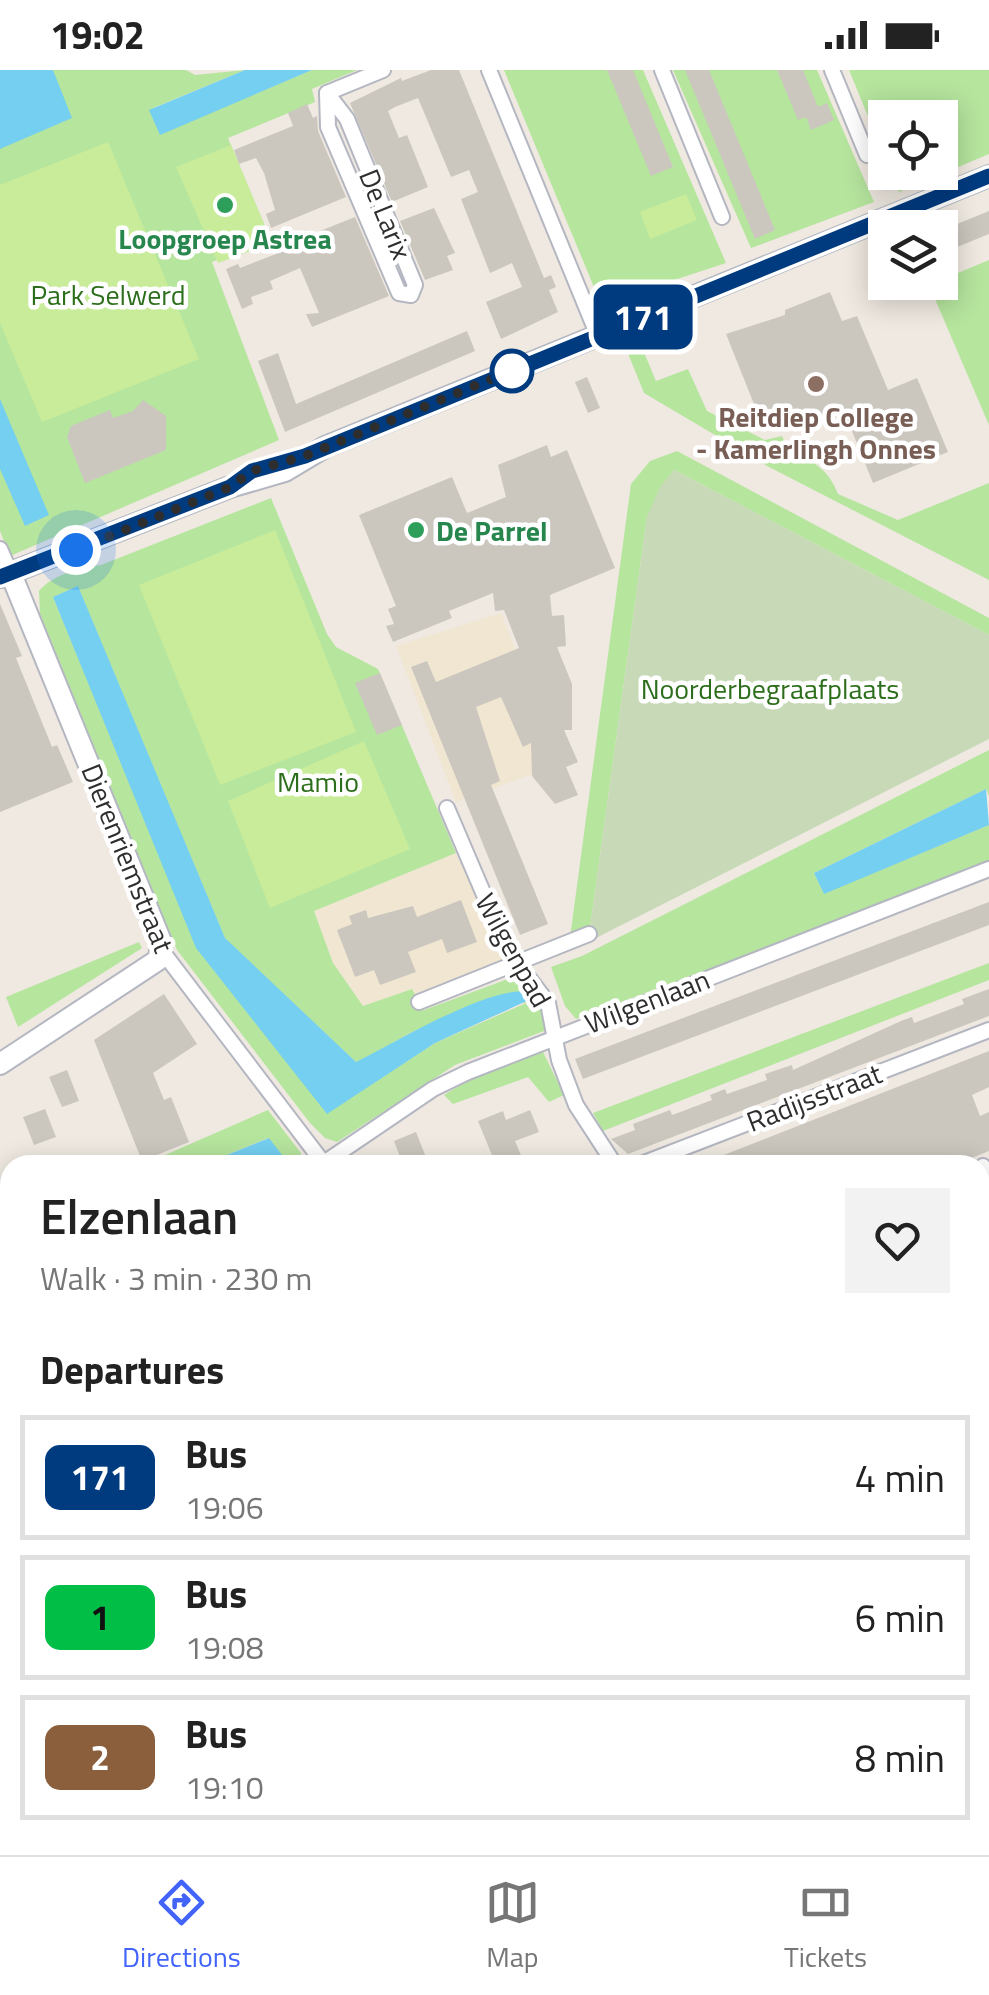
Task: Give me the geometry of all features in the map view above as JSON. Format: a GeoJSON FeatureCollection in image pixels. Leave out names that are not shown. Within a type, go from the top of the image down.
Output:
{"type":"FeatureCollection","features":[{"type":"Feature","properties":{"kind":"main road"},"geometry":{"type":"LineString","coordinates":[[6,576],[230,487],[284,471],[305,456],[989,176]]}},
{"type":"Feature","properties":{"kind":"main road","name":"Dierenriemstraat"},"geometry":{"type":"LineString","coordinates":[[6,576],[161,938],[162,951]]}},
{"type":"Feature","properties":{"kind":"main road"},"geometry":{"type":"LineString","coordinates":[[0,1064],[158,960],[162,951]]}},
{"type":"Feature","properties":{"kind":"street"},"geometry":{"type":"LineString","coordinates":[[327,93],[383,70]]}},
{"type":"Feature","properties":{"kind":"street"},"geometry":{"type":"LineString","coordinates":[[489,70],[598,336]]}},
{"type":"Feature","properties":{"kind":"street"},"geometry":{"type":"LineString","coordinates":[[662,70],[722,217]]}},
{"type":"Feature","properties":{"kind":"street"},"geometry":{"type":"LineString","coordinates":[[832,70],[866,154]]}},
{"type":"Feature","properties":{"kind":"street","name":"De Larix"},"geometry":{"type":"LineString","coordinates":[[327,93],[347,120],[416,285],[411,296],[399,292],[328,127],[327,93]]}},
{"type":"Feature","properties":{"kind":"street"},"geometry":{"type":"LineString","coordinates":[[0,549],[6,576]]}},
{"type":"Feature","properties":{"kind":"street","name":"Wilgenpad"},"geometry":{"type":"LineString","coordinates":[[447,808],[498,930],[548,1003],[554,1038],[576,1106],[608,1155]]}},
{"type":"Feature","properties":{"kind":"street","name":"Wilgenlaan"},"geometry":{"type":"LineString","coordinates":[[337,1155],[433,1088],[989,869]]}},
{"type":"Feature","properties":{"kind":"street"},"geometry":{"type":"LineString","coordinates":[[419,1002],[590,934]]}},
{"type":"Feature","properties":{"kind":"street","name":"Dierenriemstraat"},"geometry":{"type":"LineString","coordinates":[[162,951],[317,1155]]}},
{"type":"Feature","properties":{"kind":"street","name":"Radijsstraat"},"geometry":{"type":"LineString","coordinates":[[665,1155],[989,1030]]}},
{"type":"Feature","properties":{"kind":"shaded area"},"geometry":{"type":"Polygon","coordinates":[[[501,613],[557,753],[555,766],[456,802],[396,646],[501,613]]]}},
{"type":"Feature","properties":{"kind":"shaded area"},"geometry":{"type":"Polygon","coordinates":[[[456,853],[507,960],[417,998],[411,989],[363,1006],[333,963],[314,911],[456,853]]]}},
{"type":"Feature","properties":{"kind":"green space","name":"Park Selwerd"},"geometry":{"type":"Polygon","coordinates":[[[0,70],[186,70],[195,75],[245,70],[153,108],[162,133],[312,70],[357,70],[312,89],[315,102],[228,138],[270,238],[212,262],[279,440],[10,556],[0,531],[0,70]]]}},
{"type":"Feature","properties":{"kind":"green space"},"geometry":{"type":"Polygon","coordinates":[[[504,70],[643,70],[726,263],[601,304],[504,70]]]}},
{"type":"Feature","properties":{"kind":"green space"},"geometry":{"type":"Polygon","coordinates":[[[673,70],[817,70],[874,202],[751,248],[673,70]]]}},
{"type":"Feature","properties":{"kind":"green space"},"geometry":{"type":"Polygon","coordinates":[[[849,70],[989,70],[989,154],[958,167],[958,100],[868,100],[868,116],[849,70]]]}},
{"type":"Feature","properties":{"kind":"green space"},"geometry":{"type":"Polygon","coordinates":[[[108,142],[199,359],[42,422],[0,323],[0,185],[108,142]]]}},
{"type":"Feature","properties":{"kind":"green space","name":"Loopgroep Astrea"},"geometry":{"type":"Polygon","coordinates":[[[231,145],[272,243],[218,263],[176,167],[231,145]]]}},
{"type":"Feature","properties":{"kind":"green space"},"geometry":{"type":"Polygon","coordinates":[[[686,194],[697,220],[650,239],[640,212],[686,194]]]}},
{"type":"Feature","properties":{"kind":"green space"},"geometry":{"type":"Polygon","coordinates":[[[989,260],[989,425],[935,300],[958,300],[958,273],[989,260]]]}},
{"type":"Feature","properties":{"kind":"green space"},"geometry":{"type":"Polygon","coordinates":[[[643,350],[656,381],[688,369],[707,411],[765,440],[782,436],[792,458],[821,468],[838,494],[898,520],[989,483],[989,580],[769,467],[644,393],[627,351],[643,350]]]}},
{"type":"Feature","properties":{"kind":"green space"},"geometry":{"type":"Polygon","coordinates":[[[677,451],[989,618],[989,635],[674,470],[647,517],[588,942],[569,945],[631,484],[650,461],[677,451]]]}},
{"type":"Feature","properties":{"kind":"green space","name":"Noorderbegraafplaats"},"geometry":{"type":"Polygon","coordinates":[[[674,470],[989,635],[989,739],[588,942],[647,517],[660,487],[674,470]]]}},
{"type":"Feature","properties":{"kind":"green space","name":"Mamio"},"geometry":{"type":"Polygon","coordinates":[[[271,498],[327,634],[336,647],[378,669],[456,853],[314,911],[333,963],[363,1006],[412,989],[424,1010],[532,970],[550,1008],[552,1028],[455,1065],[337,1142],[325,1138],[310,1123],[177,950],[40,614],[39,591],[45,585],[68,573],[101,565],[271,498]],[[78,587],[53,597],[155,843],[327,1113],[435,1043],[526,1003],[491,998],[410,1033],[357,1063],[225,939],[78,587]]]}},
{"type":"Feature","properties":{"kind":"green space"},"geometry":{"type":"Polygon","coordinates":[[[275,530],[356,732],[220,785],[139,585],[275,530]]]}},
{"type":"Feature","properties":{"kind":"green space","name":"Mamio"},"geometry":{"type":"Polygon","coordinates":[[[364,741],[410,849],[270,908],[228,801],[364,741]]]}},
{"type":"Feature","properties":{"kind":"green space"},"geometry":{"type":"Polygon","coordinates":[[[989,750],[989,796],[986,789],[814,873],[824,893],[989,825],[989,864],[576,1019],[565,1006],[551,967],[582,956],[989,750]]]}},
{"type":"Feature","properties":{"kind":"green space"},"geometry":{"type":"Polygon","coordinates":[[[139,942],[142,948],[18,1027],[6,997],[139,942]]]}},
{"type":"Feature","properties":{"kind":"green space"},"geometry":{"type":"Polygon","coordinates":[[[989,963],[989,980],[603,1131],[593,1113],[989,963]]]}},
{"type":"Feature","properties":{"kind":"green space"},"geometry":{"type":"Polygon","coordinates":[[[543,1052],[564,1095],[549,1102],[528,1077],[453,1104],[444,1095],[472,1078],[543,1052]]]}},
{"type":"Feature","properties":{"kind":"green space"},"geometry":{"type":"Polygon","coordinates":[[[268,1110],[301,1153],[277,1155],[268,1138],[226,1155],[165,1155],[268,1110]]]}},
{"type":"Feature","properties":{"kind":"water"},"geometry":{"type":"Polygon","coordinates":[[[0,70],[53,70],[72,118],[0,149],[0,70]]]}},
{"type":"Feature","properties":{"kind":"water"},"geometry":{"type":"Polygon","coordinates":[[[245,70],[312,70],[160,135],[149,110],[245,70]]]}},
{"type":"Feature","properties":{"kind":"water"},"geometry":{"type":"Polygon","coordinates":[[[0,399],[49,515],[25,526],[0,469],[0,399]]]}},
{"type":"Feature","properties":{"kind":"water"},"geometry":{"type":"Polygon","coordinates":[[[78,586],[225,938],[356,1062],[490,997],[528,992],[531,999],[435,1043],[327,1114],[196,948],[53,597],[78,586]]]}},
{"type":"Feature","properties":{"kind":"water"},"geometry":{"type":"Polygon","coordinates":[[[986,789],[989,825],[824,894],[814,873],[986,789]]]}},
{"type":"Feature","properties":{"kind":"water"},"geometry":{"type":"Polygon","coordinates":[[[269,1138],[282,1155],[227,1155],[269,1138]]]}},
{"type":"Feature","properties":{"kind":"building"},"geometry":{"type":"Polygon","coordinates":[[[431,70],[459,70],[544,278],[551,275],[556,287],[549,290],[558,312],[501,339],[486,302],[522,287],[512,263],[490,273],[461,199],[478,192],[469,170],[451,177],[418,98],[395,107],[388,111],[399,138],[407,135],[428,187],[392,202],[350,103],[401,78],[402,81],[431,70]]]}},
{"type":"Feature","properties":{"kind":"building"},"geometry":{"type":"Polygon","coordinates":[[[607,70],[633,70],[673,167],[651,176],[607,70]]]}},
{"type":"Feature","properties":{"kind":"building"},"geometry":{"type":"Polygon","coordinates":[[[685,70],[709,70],[775,230],[755,239],[685,70]]]}},
{"type":"Feature","properties":{"kind":"building"},"geometry":{"type":"Polygon","coordinates":[[[777,70],[803,70],[818,107],[827,103],[834,120],[811,130],[806,117],[798,120],[777,70]]]}},
{"type":"Feature","properties":{"kind":"building"},"geometry":{"type":"Polygon","coordinates":[[[307,104],[313,118],[317,116],[318,131],[346,197],[271,228],[266,214],[275,210],[264,173],[256,158],[239,164],[234,150],[293,126],[288,113],[307,104]]]}},
{"type":"Feature","properties":{"kind":"building"},"geometry":{"type":"Polygon","coordinates":[[[434,208],[455,253],[447,256],[453,270],[425,280],[400,221],[434,208]]]}},
{"type":"Feature","properties":{"kind":"building"},"geometry":{"type":"Polygon","coordinates":[[[989,211],[989,234],[958,247],[958,224],[989,211]]]}},
{"type":"Feature","properties":{"kind":"building"},"geometry":{"type":"Polygon","coordinates":[[[355,217],[389,296],[312,327],[306,314],[319,313],[300,268],[270,281],[273,289],[251,297],[253,304],[242,309],[226,269],[238,264],[240,268],[276,254],[275,249],[355,217]]]}},
{"type":"Feature","properties":{"kind":"building","name":"Reitdiep College - Kamerlingh Onnes"},"geometry":{"type":"Polygon","coordinates":[[[830,292],[842,321],[857,316],[888,390],[917,378],[948,452],[873,483],[843,409],[798,427],[792,412],[762,424],[726,334],[785,315],[785,310],[830,292]]]}},
{"type":"Feature","properties":{"kind":"building"},"geometry":{"type":"Polygon","coordinates":[[[467,331],[475,351],[285,432],[258,361],[278,353],[296,404],[467,331]]]}},
{"type":"Feature","properties":{"kind":"building"},"geometry":{"type":"Polygon","coordinates":[[[587,377],[600,408],[588,413],[575,382],[587,377]]]}},
{"type":"Feature","properties":{"kind":"building"},"geometry":{"type":"Polygon","coordinates":[[[143,400],[166,416],[166,450],[85,483],[67,437],[71,426],[110,410],[113,418],[133,411],[143,400]]]}},
{"type":"Feature","properties":{"kind":"building"},"geometry":{"type":"Polygon","coordinates":[[[547,445],[551,457],[567,450],[615,568],[550,595],[552,616],[564,615],[566,646],[557,647],[572,684],[572,730],[564,730],[578,762],[566,767],[578,795],[555,804],[532,776],[531,743],[523,747],[501,697],[476,707],[500,781],[491,785],[548,924],[520,935],[411,667],[427,661],[436,682],[519,648],[504,610],[495,611],[493,593],[449,611],[452,618],[393,642],[386,626],[394,624],[388,609],[396,606],[359,515],[452,477],[467,513],[506,497],[498,465],[547,445]]]}},
{"type":"Feature","properties":{"kind":"building"},"geometry":{"type":"Polygon","coordinates":[[[0,604],[22,656],[16,658],[52,747],[57,745],[73,782],[0,812],[0,604]]]}},
{"type":"Feature","properties":{"kind":"building"},"geometry":{"type":"Polygon","coordinates":[[[380,673],[402,725],[377,735],[355,683],[380,673]]]}},
{"type":"Feature","properties":{"kind":"building"},"geometry":{"type":"Polygon","coordinates":[[[461,900],[477,942],[447,953],[442,939],[408,952],[416,972],[380,985],[374,970],[355,977],[337,930],[352,924],[349,916],[366,910],[368,918],[413,906],[417,917],[461,900]]]}},
{"type":"Feature","properties":{"kind":"building"},"geometry":{"type":"Polygon","coordinates":[[[989,902],[989,925],[583,1079],[575,1059],[989,902]]]}},
{"type":"Feature","properties":{"kind":"building"},"geometry":{"type":"Polygon","coordinates":[[[989,989],[989,1016],[628,1154],[611,1139],[635,1130],[633,1124],[712,1100],[710,1095],[725,1089],[727,1094],[767,1080],[765,1074],[792,1065],[793,1070],[901,1021],[912,1017],[914,1023],[964,1004],[962,999],[989,989]]]}},
{"type":"Feature","properties":{"kind":"building"},"geometry":{"type":"Polygon","coordinates":[[[164,994],[197,1044],[153,1073],[164,1100],[171,1097],[189,1142],[157,1155],[140,1155],[94,1040],[164,994]]]}},
{"type":"Feature","properties":{"kind":"building"},"geometry":{"type":"Polygon","coordinates":[[[989,1051],[989,1087],[972,1095],[980,1116],[989,1112],[989,1151],[979,1155],[724,1155],[989,1051]]]}},
{"type":"Feature","properties":{"kind":"building"},"geometry":{"type":"Polygon","coordinates":[[[67,1070],[79,1101],[62,1107],[49,1077],[67,1070]]]}},
{"type":"Feature","properties":{"kind":"building"},"geometry":{"type":"Polygon","coordinates":[[[45,1109],[56,1137],[34,1145],[23,1117],[45,1109]]]}},
{"type":"Feature","properties":{"kind":"building"},"geometry":{"type":"Polygon","coordinates":[[[530,1110],[539,1132],[515,1141],[521,1155],[492,1155],[478,1121],[503,1111],[506,1120],[530,1110]]]}},
{"type":"Feature","properties":{"kind":"building"},"geometry":{"type":"Polygon","coordinates":[[[416,1132],[425,1155],[399,1155],[394,1141],[416,1132]]]}},
{"type":"Feature","properties":{"kind":"bus line","name":"171"},"geometry":{"type":"LineString","coordinates":[[0,577],[42,564],[230,487],[252,471],[279,460],[305,456],[989,176]]}},
{"type":"Feature","properties":{"kind":"place","name":"Loopgroep Astrea"},"geometry":{"type":"Point","coordinates":[225,205]}},
{"type":"Feature","properties":{"kind":"place","name":"Reitdiep College - Kamerlingh Onnes"},"geometry":{"type":"Point","coordinates":[816,384]}},
{"type":"Feature","properties":{"kind":"place","name":"De Parrel"},"geometry":{"type":"Point","coordinates":[416,530]}},
{"type":"Feature","properties":{"kind":"route"},"geometry":{"type":"LineString","coordinates":[[76,550],[230,487],[252,471],[279,460],[305,456],[528,364],[512,371]]}}]}
